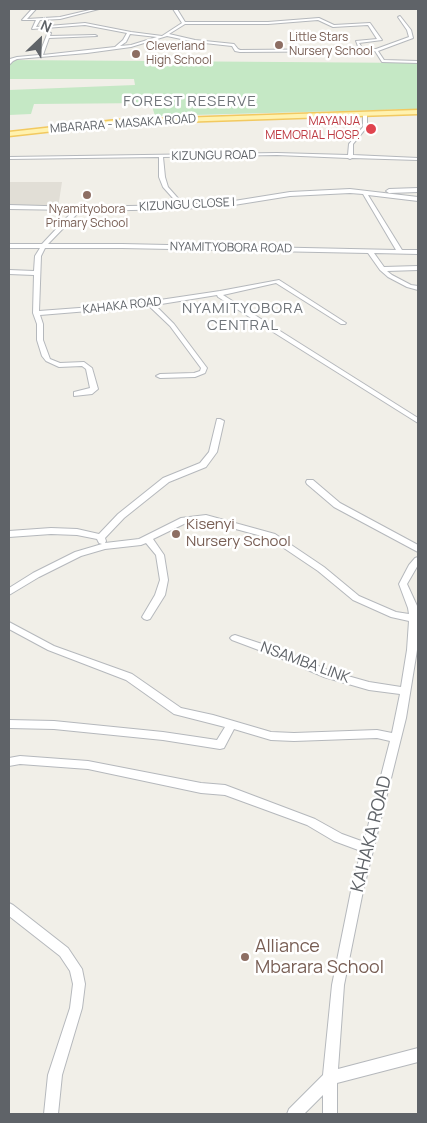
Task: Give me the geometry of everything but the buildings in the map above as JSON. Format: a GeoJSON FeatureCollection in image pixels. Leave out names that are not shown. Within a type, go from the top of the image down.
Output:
{"type":"FeatureCollection","features":[{"type":"Feature","properties":{"kind":"main road","name":"MBARARA - MASAKA ROAD"},"geometry":{"type":"LineString","coordinates":[[9,134],[117,122],[418,112]]}},
{"type":"Feature","properties":{"kind":"street"},"geometry":{"type":"LineString","coordinates":[[34,9],[24,20],[60,18],[97,9]]}},
{"type":"Feature","properties":{"kind":"street"},"geometry":{"type":"LineString","coordinates":[[174,9],[184,23]]}},
{"type":"Feature","properties":{"kind":"street"},"geometry":{"type":"LineString","coordinates":[[38,20],[33,28],[85,24],[130,33],[234,45],[236,50],[240,51],[362,51],[376,50],[413,38],[400,17]]}},
{"type":"Feature","properties":{"kind":"street"},"geometry":{"type":"LineString","coordinates":[[9,64],[12,59],[116,48],[146,42],[165,36],[184,23],[274,22],[319,19],[333,26],[370,24],[380,40],[357,42],[362,51]]}},
{"type":"Feature","properties":{"kind":"street"},"geometry":{"type":"LineString","coordinates":[[41,56],[50,28]]}},
{"type":"Feature","properties":{"kind":"street"},"geometry":{"type":"LineString","coordinates":[[409,30],[418,29]]}},
{"type":"Feature","properties":{"kind":"street"},"geometry":{"type":"LineString","coordinates":[[116,48],[125,41],[130,33]]}},
{"type":"Feature","properties":{"kind":"street"},"geometry":{"type":"LineString","coordinates":[[48,37],[94,36]]}},
{"type":"Feature","properties":{"kind":"street"},"geometry":{"type":"LineString","coordinates":[[376,50],[383,61],[418,62]]}},
{"type":"Feature","properties":{"kind":"street"},"geometry":{"type":"LineString","coordinates":[[12,53],[20,54],[20,58]]}},
{"type":"Feature","properties":{"kind":"street"},"geometry":{"type":"LineString","coordinates":[[350,158],[351,144],[364,127],[365,114]]}},
{"type":"Feature","properties":{"kind":"street","name":"KIZUNGU ROAD"},"geometry":{"type":"LineString","coordinates":[[9,158],[277,154],[418,159]]}},
{"type":"Feature","properties":{"kind":"street"},"geometry":{"type":"LineString","coordinates":[[161,157],[162,178],[166,187],[183,206]]}},
{"type":"Feature","properties":{"kind":"street"},"geometry":{"type":"LineString","coordinates":[[364,192],[418,190]]}},
{"type":"Feature","properties":{"kind":"street"},"geometry":{"type":"LineString","coordinates":[[364,192],[418,199]]}},
{"type":"Feature","properties":{"kind":"street"},"geometry":{"type":"LineString","coordinates":[[364,192],[400,251]]}},
{"type":"Feature","properties":{"kind":"street","name":"KIZUNGU CLOSE I"},"geometry":{"type":"LineString","coordinates":[[9,207],[79,209],[183,206],[234,203],[290,194],[364,192]]}},
{"type":"Feature","properties":{"kind":"street"},"geometry":{"type":"LineString","coordinates":[[77,394],[90,392],[94,389],[89,368],[84,364],[58,365],[48,360],[45,356],[40,340],[40,324],[36,313],[36,272],[38,256],[44,245],[79,209]]}},
{"type":"Feature","properties":{"kind":"street","name":"NYAMITYOBORA ROAD"},"geometry":{"type":"LineString","coordinates":[[9,246],[44,245],[418,252]]}},
{"type":"Feature","properties":{"kind":"street"},"geometry":{"type":"LineString","coordinates":[[370,251],[382,269],[398,281],[418,288]]}},
{"type":"Feature","properties":{"kind":"street"},"geometry":{"type":"LineString","coordinates":[[382,269],[418,268]]}},
{"type":"Feature","properties":{"kind":"street"},"geometry":{"type":"LineString","coordinates":[[9,272],[36,272]]}},
{"type":"Feature","properties":{"kind":"street","name":"KAHAKA ROAD"},"geometry":{"type":"LineString","coordinates":[[36,313],[150,303],[220,293],[277,281],[343,323]]}},
{"type":"Feature","properties":{"kind":"street"},"geometry":{"type":"LineString","coordinates":[[220,293],[220,296],[256,320],[418,421]]}},
{"type":"Feature","properties":{"kind":"street"},"geometry":{"type":"LineString","coordinates":[[150,303],[172,325],[204,368],[203,372],[195,375],[160,376]]}},
{"type":"Feature","properties":{"kind":"street"},"geometry":{"type":"LineString","coordinates":[[9,592],[58,563],[103,541],[121,516],[166,480],[203,465],[213,452],[220,421]]}},
{"type":"Feature","properties":{"kind":"street"},"geometry":{"type":"LineString","coordinates":[[310,482],[337,505],[418,549]]}},
{"type":"Feature","properties":{"kind":"street"},"geometry":{"type":"LineString","coordinates":[[9,534],[66,531],[103,541],[136,542],[148,539],[174,524],[196,518],[214,519],[261,532],[278,540],[309,561],[356,598],[394,615],[416,618]]}},
{"type":"Feature","properties":{"kind":"street"},"geometry":{"type":"LineString","coordinates":[[147,617],[160,595],[164,580],[160,555],[148,539]]}},
{"type":"Feature","properties":{"kind":"street","name":"KAHAKA ROAD"},"geometry":{"type":"LineString","coordinates":[[330,1114],[330,1078],[338,985],[357,891],[396,738],[405,692],[416,618],[403,584],[412,566],[418,560]]}},
{"type":"Feature","properties":{"kind":"street"},"geometry":{"type":"LineString","coordinates":[[9,625],[66,654],[129,677],[178,712],[271,736],[367,734],[396,738]]}},
{"type":"Feature","properties":{"kind":"street","name":"NSAMBA LINK"},"geometry":{"type":"LineString","coordinates":[[235,638],[283,655],[327,674],[369,686],[405,692]]}},
{"type":"Feature","properties":{"kind":"street"},"geometry":{"type":"LineString","coordinates":[[9,724],[54,725],[163,736],[220,745],[231,725]]}},
{"type":"Feature","properties":{"kind":"street"},"geometry":{"type":"LineString","coordinates":[[9,762],[20,760],[88,765],[201,788],[225,790],[311,822],[338,838],[368,848]]}},
{"type":"Feature","properties":{"kind":"street"},"geometry":{"type":"LineString","coordinates":[[9,909],[64,952],[76,969],[78,984],[76,1008],[55,1075],[51,1114]]}},
{"type":"Feature","properties":{"kind":"street"},"geometry":{"type":"LineString","coordinates":[[294,1114],[330,1078],[418,1055]]}},
{"type":"Feature","properties":{"kind":"shaded area"},"geometry":{"type":"Polygon","coordinates":[[[9,182],[62,182],[58,208],[9,207],[9,182]]]}},
{"type":"Feature","properties":{"kind":"green space"},"geometry":{"type":"Polygon","coordinates":[[[11,60],[418,63],[418,109],[155,116],[151,103],[34,104],[31,114],[9,115],[9,90],[135,85],[134,79],[9,79],[11,60]]]}},
{"type":"Feature","properties":{"kind":"place","name":"Little Stars Nursery School"},"geometry":{"type":"Point","coordinates":[279,45]}},
{"type":"Feature","properties":{"kind":"place","name":"Cleverland High School"},"geometry":{"type":"Point","coordinates":[136,54]}},
{"type":"Feature","properties":{"kind":"place","name":"MAYANJA MEMORIAL HOSP."},"geometry":{"type":"Point","coordinates":[371,129]}},
{"type":"Feature","properties":{"kind":"place","name":"Nyamityobora Primary School"},"geometry":{"type":"Point","coordinates":[87,195]}},
{"type":"Feature","properties":{"kind":"place","name":"Kisenyi Nursery School"},"geometry":{"type":"Point","coordinates":[176,534]}},
{"type":"Feature","properties":{"kind":"place","name":"Alliance Mbarara School"},"geometry":{"type":"Point","coordinates":[245,957]}},
{"type":"Feature","properties":{"kind":"district","name":"FOREST RESERVE"},"geometry":{"type":"Point","coordinates":[190,102]}},
{"type":"Feature","properties":{"kind":"district","name":"NYAMITYOBORA CENTRAL"},"geometry":{"type":"Point","coordinates":[243,318]}}]}
